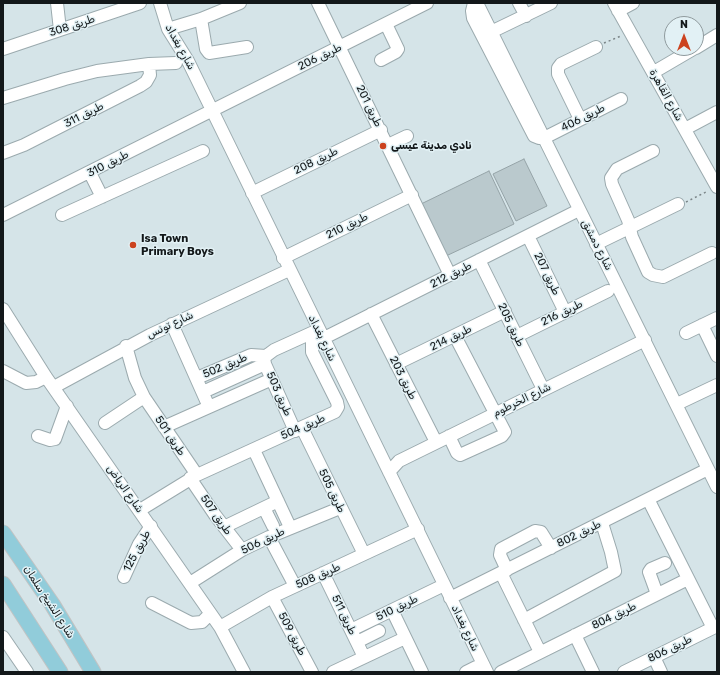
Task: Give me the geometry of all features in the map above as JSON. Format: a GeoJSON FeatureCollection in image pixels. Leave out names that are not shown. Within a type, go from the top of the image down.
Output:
{"type":"FeatureCollection","features":[{"type":"Feature","properties":{"kind":"main road","name":"شارع الشيخ سلمان"},"geometry":{"type":"LineString","coordinates":[[3,533],[52,604],[93,672]]}},
{"type":"Feature","properties":{"kind":"main road"},"geometry":{"type":"LineString","coordinates":[[3,584],[30,623],[60,672]]}},
{"type":"Feature","properties":{"kind":"street"},"geometry":{"type":"LineString","coordinates":[[57,3],[60,30]]}},
{"type":"Feature","properties":{"kind":"street","name":"طريق 308"},"geometry":{"type":"LineString","coordinates":[[3,49],[140,3]]}},
{"type":"Feature","properties":{"kind":"street","name":"شارع بغداد"},"geometry":{"type":"LineString","coordinates":[[160,3],[168,29],[188,61],[319,333],[418,529],[450,598],[476,670]]}},
{"type":"Feature","properties":{"kind":"street"},"geometry":{"type":"LineString","coordinates":[[168,29],[201,19],[240,3]]}},
{"type":"Feature","properties":{"kind":"street","name":"طريق 201"},"geometry":{"type":"LineString","coordinates":[[318,3],[381,130],[450,275]]}},
{"type":"Feature","properties":{"kind":"street","name":"طريق 206"},"geometry":{"type":"LineString","coordinates":[[212,110],[427,3]]}},
{"type":"Feature","properties":{"kind":"street"},"geometry":{"type":"LineString","coordinates":[[476,3],[472,11],[473,18],[532,134],[539,138],[544,138]]}},
{"type":"Feature","properties":{"kind":"street","name":"شارع دمشق"},"geometry":{"type":"LineString","coordinates":[[476,3],[717,487]]}},
{"type":"Feature","properties":{"kind":"street"},"geometry":{"type":"LineString","coordinates":[[520,3],[526,16]]}},
{"type":"Feature","properties":{"kind":"street"},"geometry":{"type":"LineString","coordinates":[[491,32],[551,3]]}},
{"type":"Feature","properties":{"kind":"street"},"geometry":{"type":"LineString","coordinates":[[616,7],[633,3]]}},
{"type":"Feature","properties":{"kind":"street","name":"شارع القاهرة"},"geometry":{"type":"LineString","coordinates":[[616,7],[654,72],[717,187]]}},
{"type":"Feature","properties":{"kind":"street"},"geometry":{"type":"LineString","coordinates":[[201,19],[206,49],[209,53],[247,46]]}},
{"type":"Feature","properties":{"kind":"street"},"geometry":{"type":"LineString","coordinates":[[381,60],[396,52],[398,49],[386,24]]}},
{"type":"Feature","properties":{"kind":"street"},"geometry":{"type":"LineString","coordinates":[[704,43],[717,36]]}},
{"type":"Feature","properties":{"kind":"street"},"geometry":{"type":"LineString","coordinates":[[580,119],[558,74],[558,68],[561,64],[596,46]]}},
{"type":"Feature","properties":{"kind":"street"},"geometry":{"type":"LineString","coordinates":[[654,72],[682,56]]}},
{"type":"Feature","properties":{"kind":"street"},"geometry":{"type":"LineString","coordinates":[[3,98],[80,75],[149,64],[176,62]]}},
{"type":"Feature","properties":{"kind":"street","name":"طريق 311"},"geometry":{"type":"LineString","coordinates":[[3,153],[24,145],[140,86],[148,78],[150,71],[149,64]]}},
{"type":"Feature","properties":{"kind":"street","name":"طريق 406"},"geometry":{"type":"LineString","coordinates":[[544,138],[621,99]]}},
{"type":"Feature","properties":{"kind":"street","name":"طريق 310"},"geometry":{"type":"LineString","coordinates":[[3,215],[90,173],[212,110]]}},
{"type":"Feature","properties":{"kind":"street"},"geometry":{"type":"LineString","coordinates":[[685,129],[717,112]]}},
{"type":"Feature","properties":{"kind":"street","name":"طريق 208"},"geometry":{"type":"LineString","coordinates":[[252,193],[381,130]]}},
{"type":"Feature","properties":{"kind":"street"},"geometry":{"type":"LineString","coordinates":[[388,145],[408,136]]}},
{"type":"Feature","properties":{"kind":"street"},"geometry":{"type":"LineString","coordinates":[[62,215],[203,151]]}},
{"type":"Feature","properties":{"kind":"street"},"geometry":{"type":"LineString","coordinates":[[653,151],[617,169],[612,175],[612,184],[648,272],[656,276],[663,277],[712,253]]}},
{"type":"Feature","properties":{"kind":"street"},"geometry":{"type":"LineString","coordinates":[[90,173],[102,197]]}},
{"type":"Feature","properties":{"kind":"street","name":"طريق 210"},"geometry":{"type":"LineString","coordinates":[[283,258],[412,194]]}},
{"type":"Feature","properties":{"kind":"street"},"geometry":{"type":"LineString","coordinates":[[596,244],[678,204]]}},
{"type":"Feature","properties":{"kind":"street","name":"طريق 212"},"geometry":{"type":"LineString","coordinates":[[319,333],[371,314],[579,210]]}},
{"type":"Feature","properties":{"kind":"street","name":"طريق 207"},"geometry":{"type":"LineString","coordinates":[[528,236],[565,312]]}},
{"type":"Feature","properties":{"kind":"street","name":"طريق 205"},"geometry":{"type":"LineString","coordinates":[[480,260],[543,389]]}},
{"type":"Feature","properties":{"kind":"street","name":"شارع تونس"},"geometry":{"type":"LineString","coordinates":[[54,387],[126,346],[289,270]]}},
{"type":"Feature","properties":{"kind":"street","name":"طريق 216"},"geometry":{"type":"LineString","coordinates":[[516,336],[608,291]]}},
{"type":"Feature","properties":{"kind":"street","name":"شارع الرياض"},"geometry":{"type":"LineString","coordinates":[[3,309],[8,329],[54,387],[140,510],[220,627],[244,672]]}},
{"type":"Feature","properties":{"kind":"street","name":"طريق 214"},"geometry":{"type":"LineString","coordinates":[[396,364],[505,311]]}},
{"type":"Feature","properties":{"kind":"street","name":"طريق 203"},"geometry":{"type":"LineString","coordinates":[[371,314],[436,442]]}},
{"type":"Feature","properties":{"kind":"street"},"geometry":{"type":"LineString","coordinates":[[686,333],[717,318]]}},
{"type":"Feature","properties":{"kind":"street"},"geometry":{"type":"LineString","coordinates":[[172,324],[209,407]]}},
{"type":"Feature","properties":{"kind":"street"},"geometry":{"type":"LineString","coordinates":[[702,325],[717,356]]}},
{"type":"Feature","properties":{"kind":"street","name":"طريق 502"},"geometry":{"type":"LineString","coordinates":[[197,378],[251,355],[264,360],[274,350],[319,333]]}},
{"type":"Feature","properties":{"kind":"street","name":"طريق 504"},"geometry":{"type":"LineString","coordinates":[[194,476],[333,414],[338,408],[337,402],[312,352],[312,342],[319,333]]}},
{"type":"Feature","properties":{"kind":"street"},"geometry":{"type":"LineString","coordinates":[[449,436],[457,453],[460,455],[502,436],[505,430],[455,336]]}},
{"type":"Feature","properties":{"kind":"street","name":"شارع الخرطوم"},"geometry":{"type":"LineString","coordinates":[[389,472],[399,461],[645,340]]}},
{"type":"Feature","properties":{"kind":"street","name":"طريق 501"},"geometry":{"type":"LineString","coordinates":[[126,346],[135,378],[144,397],[164,426],[194,476]]}},
{"type":"Feature","properties":{"kind":"street"},"geometry":{"type":"LineString","coordinates":[[203,392],[264,360]]}},
{"type":"Feature","properties":{"kind":"street","name":"طريق 503"},"geometry":{"type":"LineString","coordinates":[[264,360],[272,379],[298,429]]}},
{"type":"Feature","properties":{"kind":"street"},"geometry":{"type":"LineString","coordinates":[[3,371],[26,383],[36,382],[46,377]]}},
{"type":"Feature","properties":{"kind":"street"},"geometry":{"type":"LineString","coordinates":[[164,426],[272,379]]}},
{"type":"Feature","properties":{"kind":"street"},"geometry":{"type":"LineString","coordinates":[[677,404],[717,385]]}},
{"type":"Feature","properties":{"kind":"street"},"geometry":{"type":"LineString","coordinates":[[105,423],[144,397]]}},
{"type":"Feature","properties":{"kind":"street"},"geometry":{"type":"LineString","coordinates":[[38,436],[50,440],[55,439],[67,406]]}},
{"type":"Feature","properties":{"kind":"street","name":"طريق 505"},"geometry":{"type":"LineString","coordinates":[[298,429],[364,554]]}},
{"type":"Feature","properties":{"kind":"street"},"geometry":{"type":"LineString","coordinates":[[254,450],[290,527]]}},
{"type":"Feature","properties":{"kind":"street"},"geometry":{"type":"LineString","coordinates":[[383,460],[399,461]]}},
{"type":"Feature","properties":{"kind":"street","name":"طريق 802"},"geometry":{"type":"LineString","coordinates":[[450,598],[708,469]]}},
{"type":"Feature","properties":{"kind":"street"},"geometry":{"type":"LineString","coordinates":[[140,510],[194,476]]}},
{"type":"Feature","properties":{"kind":"street","name":"طريق 507"},"geometry":{"type":"LineString","coordinates":[[194,476],[224,527],[242,550]]}},
{"type":"Feature","properties":{"kind":"street"},"geometry":{"type":"LineString","coordinates":[[648,499],[688,579],[715,627]]}},
{"type":"Feature","properties":{"kind":"street"},"geometry":{"type":"LineString","coordinates":[[224,527],[278,501]]}},
{"type":"Feature","properties":{"kind":"street"},"geometry":{"type":"LineString","coordinates":[[264,508],[271,531],[295,586]]}},
{"type":"Feature","properties":{"kind":"street","name":"طريق 506"},"geometry":{"type":"LineString","coordinates":[[190,583],[271,531],[290,527],[340,508]]}},
{"type":"Feature","properties":{"kind":"street"},"geometry":{"type":"LineString","coordinates":[[524,620],[615,571],[612,552],[602,523]]}},
{"type":"Feature","properties":{"kind":"street","name":"طريق 125"},"geometry":{"type":"LineString","coordinates":[[124,577],[139,544],[151,526]]}},
{"type":"Feature","properties":{"kind":"street","name":"طريق 508"},"geometry":{"type":"LineString","coordinates":[[220,627],[272,597],[418,529]]}},
{"type":"Feature","properties":{"kind":"street"},"geometry":{"type":"LineString","coordinates":[[540,652],[524,620],[504,571],[500,555],[501,549],[535,531],[541,532],[551,548]]}},
{"type":"Feature","properties":{"kind":"street"},"geometry":{"type":"LineString","coordinates":[[657,594],[649,572],[651,569],[665,563]]}},
{"type":"Feature","properties":{"kind":"street","name":"طريق 511"},"geometry":{"type":"LineString","coordinates":[[323,574],[364,657]]}},
{"type":"Feature","properties":{"kind":"street","name":"طريق 804"},"geometry":{"type":"LineString","coordinates":[[501,672],[688,579]]}},
{"type":"Feature","properties":{"kind":"street","name":"طريق 510"},"geometry":{"type":"LineString","coordinates":[[351,630],[444,585]]}},
{"type":"Feature","properties":{"kind":"street","name":"طريق 509"},"geometry":{"type":"LineString","coordinates":[[272,597],[312,672]]}},
{"type":"Feature","properties":{"kind":"street"},"geometry":{"type":"LineString","coordinates":[[152,603],[191,623],[202,622],[210,614]]}},
{"type":"Feature","properties":{"kind":"street"},"geometry":{"type":"LineString","coordinates":[[392,610],[422,672]]}},
{"type":"Feature","properties":{"kind":"street","name":"طريق 806"},"geometry":{"type":"LineString","coordinates":[[624,672],[715,627]]}},
{"type":"Feature","properties":{"kind":"street"},"geometry":{"type":"LineString","coordinates":[[357,642],[379,631]]}},
{"type":"Feature","properties":{"kind":"street"},"geometry":{"type":"LineString","coordinates":[[575,635],[593,672]]}},
{"type":"Feature","properties":{"kind":"street"},"geometry":{"type":"LineString","coordinates":[[3,637],[27,672]]}},
{"type":"Feature","properties":{"kind":"street"},"geometry":{"type":"LineString","coordinates":[[333,672],[405,638]]}},
{"type":"Feature","properties":{"kind":"street"},"geometry":{"type":"LineString","coordinates":[[654,657],[662,672]]}},
{"type":"Feature","properties":{"kind":"path"},"geometry":{"type":"LineString","coordinates":[[596,46],[630,32]]}},
{"type":"Feature","properties":{"kind":"path"},"geometry":{"type":"LineString","coordinates":[[678,204],[717,187]]}},
{"type":"Feature","properties":{"kind":"building"},"geometry":{"type":"Polygon","coordinates":[[[524,159],[547,206],[516,221],[493,174],[524,159]]]}},
{"type":"Feature","properties":{"kind":"building"},"geometry":{"type":"Polygon","coordinates":[[[489,171],[514,224],[446,256],[421,204],[489,171]]]}},
{"type":"Feature","properties":{"kind":"place","name":"نادي مدينة عيسى"},"geometry":{"type":"Point","coordinates":[383,146]}},
{"type":"Feature","properties":{"kind":"place","name":"Isa Town Primary Boys"},"geometry":{"type":"Point","coordinates":[133,245]}}]}
